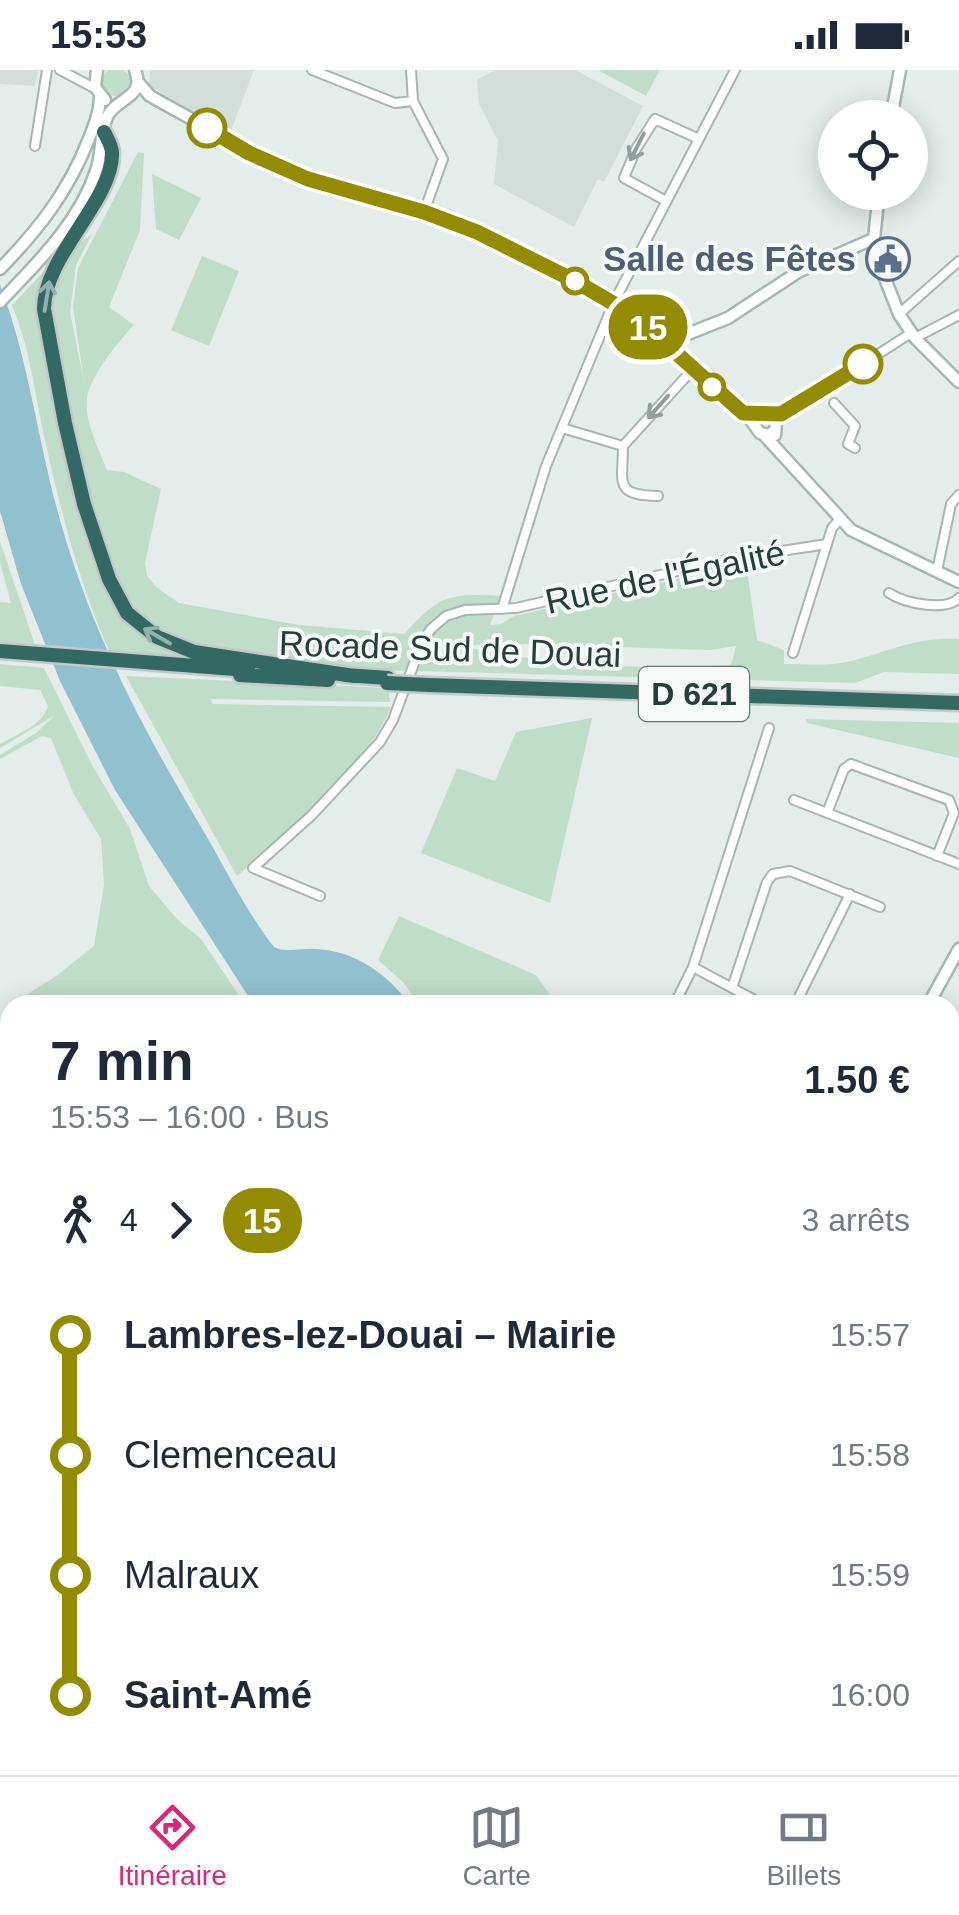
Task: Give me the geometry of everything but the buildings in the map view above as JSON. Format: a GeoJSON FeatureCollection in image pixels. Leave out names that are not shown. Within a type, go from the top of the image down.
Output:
{"type":"FeatureCollection","features":[{"type":"Feature","properties":{"kind":"highway"},"geometry":{"type":"LineString","coordinates":[[104,132],[112,150],[110,165],[98,194],[52,273],[44,309],[73,461],[113,590],[140,625],[186,650],[354,676]]}},
{"type":"Feature","properties":{"kind":"highway","name":"Rocade Sud de Douai"},"geometry":{"type":"LineString","coordinates":[[0,654],[126,666],[429,682],[959,700]]}},
{"type":"Feature","properties":{"kind":"highway","name":"Rocade Sud de Douai"},"geometry":{"type":"LineString","coordinates":[[126,666],[388,680]]}},
{"type":"Feature","properties":{"kind":"street"},"geometry":{"type":"LineString","coordinates":[[35,146],[46,70]]}},
{"type":"Feature","properties":{"kind":"street"},"geometry":{"type":"LineString","coordinates":[[2,267],[47,218],[69,185],[94,126],[97,71],[84,76],[63,70]]}},
{"type":"Feature","properties":{"kind":"street"},"geometry":{"type":"LineString","coordinates":[[63,70],[107,101],[142,99],[174,108]]}},
{"type":"Feature","properties":{"kind":"street"},"geometry":{"type":"LineString","coordinates":[[312,70],[398,104],[413,100]]}},
{"type":"Feature","properties":{"kind":"street"},"geometry":{"type":"LineString","coordinates":[[411,70],[413,100],[443,159],[424,212]]}},
{"type":"Feature","properties":{"kind":"street"},"geometry":{"type":"LineString","coordinates":[[502,610],[543,476],[614,302],[734,70]]}},
{"type":"Feature","properties":{"kind":"street"},"geometry":{"type":"LineString","coordinates":[[895,100],[902,70]]}},
{"type":"Feature","properties":{"kind":"street"},"geometry":{"type":"LineString","coordinates":[[0,302],[60,237],[81,205],[97,169],[108,115],[124,101],[136,76]]}},
{"type":"Feature","properties":{"kind":"street"},"geometry":{"type":"LineString","coordinates":[[136,76],[148,95],[242,149],[308,179],[424,212],[504,244],[675,338],[734,315],[808,266],[873,239]]}},
{"type":"Feature","properties":{"kind":"street"},"geometry":{"type":"LineString","coordinates":[[666,201],[624,178],[636,149],[655,119],[698,140]]}},
{"type":"Feature","properties":{"kind":"street"},"geometry":{"type":"LineString","coordinates":[[877,210],[875,256],[899,314],[913,336],[959,382]]}},
{"type":"Feature","properties":{"kind":"street"},"geometry":{"type":"LineString","coordinates":[[899,314],[959,261]]}},
{"type":"Feature","properties":{"kind":"street"},"geometry":{"type":"LineString","coordinates":[[768,425],[913,336],[959,315]]}},
{"type":"Feature","properties":{"kind":"street"},"geometry":{"type":"LineString","coordinates":[[675,338],[677,354],[743,413],[768,425],[785,458],[858,534],[959,582]]}},
{"type":"Feature","properties":{"kind":"street"},"geometry":{"type":"LineString","coordinates":[[675,338],[677,354]]}},
{"type":"Feature","properties":{"kind":"street"},"geometry":{"type":"LineString","coordinates":[[658,496],[632,495],[624,487],[623,446],[693,369]]}},
{"type":"Feature","properties":{"kind":"street"},"geometry":{"type":"LineString","coordinates":[[824,389],[855,426],[848,444],[854,448]]}},
{"type":"Feature","properties":{"kind":"street"},"geometry":{"type":"LineString","coordinates":[[562,428],[623,446]]}},
{"type":"Feature","properties":{"kind":"street"},"geometry":{"type":"LineString","coordinates":[[937,571],[951,504],[959,495]]}},
{"type":"Feature","properties":{"kind":"street"},"geometry":{"type":"LineString","coordinates":[[794,654],[827,544],[840,518]]}},
{"type":"Feature","properties":{"kind":"street","name":"Rue de l'Égalité"},"geometry":{"type":"LineString","coordinates":[[320,896],[254,868],[312,815],[380,742],[393,720],[422,642],[435,624],[466,610],[502,610],[730,560],[827,544]]}},
{"type":"Feature","properties":{"kind":"street"},"geometry":{"type":"LineString","coordinates":[[889,593],[930,605],[950,605],[959,598]]}},
{"type":"Feature","properties":{"kind":"street"},"geometry":{"type":"LineString","coordinates":[[679,995],[693,967],[769,728]]}},
{"type":"Feature","properties":{"kind":"street"},"geometry":{"type":"LineString","coordinates":[[827,813],[848,765],[948,800],[954,807],[937,856]]}},
{"type":"Feature","properties":{"kind":"street"},"geometry":{"type":"LineString","coordinates":[[794,800],[959,864]]}},
{"type":"Feature","properties":{"kind":"street"},"geometry":{"type":"LineString","coordinates":[[732,988],[766,882],[773,874],[786,870],[880,906]]}},
{"type":"Feature","properties":{"kind":"street"},"geometry":{"type":"LineString","coordinates":[[800,995],[850,894]]}},
{"type":"Feature","properties":{"kind":"street"},"geometry":{"type":"LineString","coordinates":[[934,995],[959,949]]}},
{"type":"Feature","properties":{"kind":"street"},"geometry":{"type":"LineString","coordinates":[[693,967],[745,995]]}},
{"type":"Feature","properties":{"kind":"shaded area"},"geometry":{"type":"Polygon","coordinates":[[[0,70],[38,70],[35,86],[0,84],[0,70]]]}},
{"type":"Feature","properties":{"kind":"shaded area"},"geometry":{"type":"Polygon","coordinates":[[[150,70],[254,70],[230,133],[149,86],[150,70]]]}},
{"type":"Feature","properties":{"kind":"shaded area"},"geometry":{"type":"Polygon","coordinates":[[[495,70],[575,70],[643,106],[604,182],[598,179],[574,227],[494,184],[498,141],[479,104],[477,80],[495,70]]]}},
{"type":"Feature","properties":{"kind":"green space"},"geometry":{"type":"Polygon","coordinates":[[[116,68],[126,72],[130,82],[126,92],[116,96],[106,92],[102,82],[106,72],[116,68]]]}},
{"type":"Feature","properties":{"kind":"green space"},"geometry":{"type":"Polygon","coordinates":[[[598,70],[660,70],[646,96],[598,70]]]}},
{"type":"Feature","properties":{"kind":"green space"},"geometry":{"type":"Polygon","coordinates":[[[138,152],[144,153],[140,230],[109,307],[134,325],[98,371],[89,391],[87,409],[107,470],[124,472],[161,489],[145,563],[147,575],[156,587],[179,603],[299,625],[404,634],[427,611],[457,596],[501,596],[490,625],[501,624],[514,616],[746,563],[757,640],[784,650],[784,664],[841,663],[912,643],[959,639],[959,674],[884,672],[855,683],[377,670],[252,657],[193,644],[185,659],[111,655],[72,549],[28,355],[12,305],[49,266],[92,234],[76,265],[70,312],[84,382],[73,307],[78,268],[138,152]],[[496,643],[462,646],[562,662],[664,667],[731,665],[736,646],[710,650],[496,643]]]}},
{"type":"Feature","properties":{"kind":"green space"},"geometry":{"type":"Polygon","coordinates":[[[152,174],[201,198],[179,240],[156,229],[152,174]]]}},
{"type":"Feature","properties":{"kind":"green space"},"geometry":{"type":"Polygon","coordinates":[[[202,256],[239,271],[209,346],[171,330],[202,256]]]}},
{"type":"Feature","properties":{"kind":"green space"},"geometry":{"type":"Polygon","coordinates":[[[0,541],[37,651],[0,647],[0,602],[11,603],[0,562],[0,541]]]}},
{"type":"Feature","properties":{"kind":"green space"},"geometry":{"type":"Polygon","coordinates":[[[0,664],[44,668],[91,763],[130,829],[149,886],[177,919],[201,939],[239,995],[26,995],[94,946],[104,885],[101,839],[74,795],[51,738],[42,736],[0,759],[0,755],[36,733],[55,715],[0,748],[0,744],[35,724],[48,706],[40,690],[0,686],[0,664]]]}},
{"type":"Feature","properties":{"kind":"green space"},"geometry":{"type":"Polygon","coordinates":[[[126,676],[388,688],[390,702],[210,699],[213,704],[391,707],[344,779],[237,876],[126,676]]]}},
{"type":"Feature","properties":{"kind":"green space"},"geometry":{"type":"Polygon","coordinates":[[[592,718],[550,903],[421,853],[457,768],[495,781],[516,732],[592,718]]]}},
{"type":"Feature","properties":{"kind":"green space"},"geometry":{"type":"Polygon","coordinates":[[[806,719],[959,723],[959,758],[807,723],[806,719]]]}},
{"type":"Feature","properties":{"kind":"green space"},"geometry":{"type":"Polygon","coordinates":[[[399,916],[536,975],[550,995],[412,995],[378,960],[399,916]]]}},
{"type":"Feature","properties":{"kind":"water"},"geometry":{"type":"Polygon","coordinates":[[[0,285],[19,343],[52,491],[73,563],[123,683],[184,798],[274,947],[343,954],[381,974],[401,995],[248,995],[115,790],[60,681],[21,584],[0,511],[0,285]]]}},
{"type":"Feature","properties":{"kind":"bus line","name":"15"},"geometry":{"type":"LineString","coordinates":[[207,128],[249,153],[308,179],[424,212],[477,232],[575,281],[635,316],[743,413],[781,414],[863,364]]}},
{"type":"Feature","properties":{"kind":"place","name":"Salle des Fêtes"},"geometry":{"type":"Point","coordinates":[888,259]}}]}
